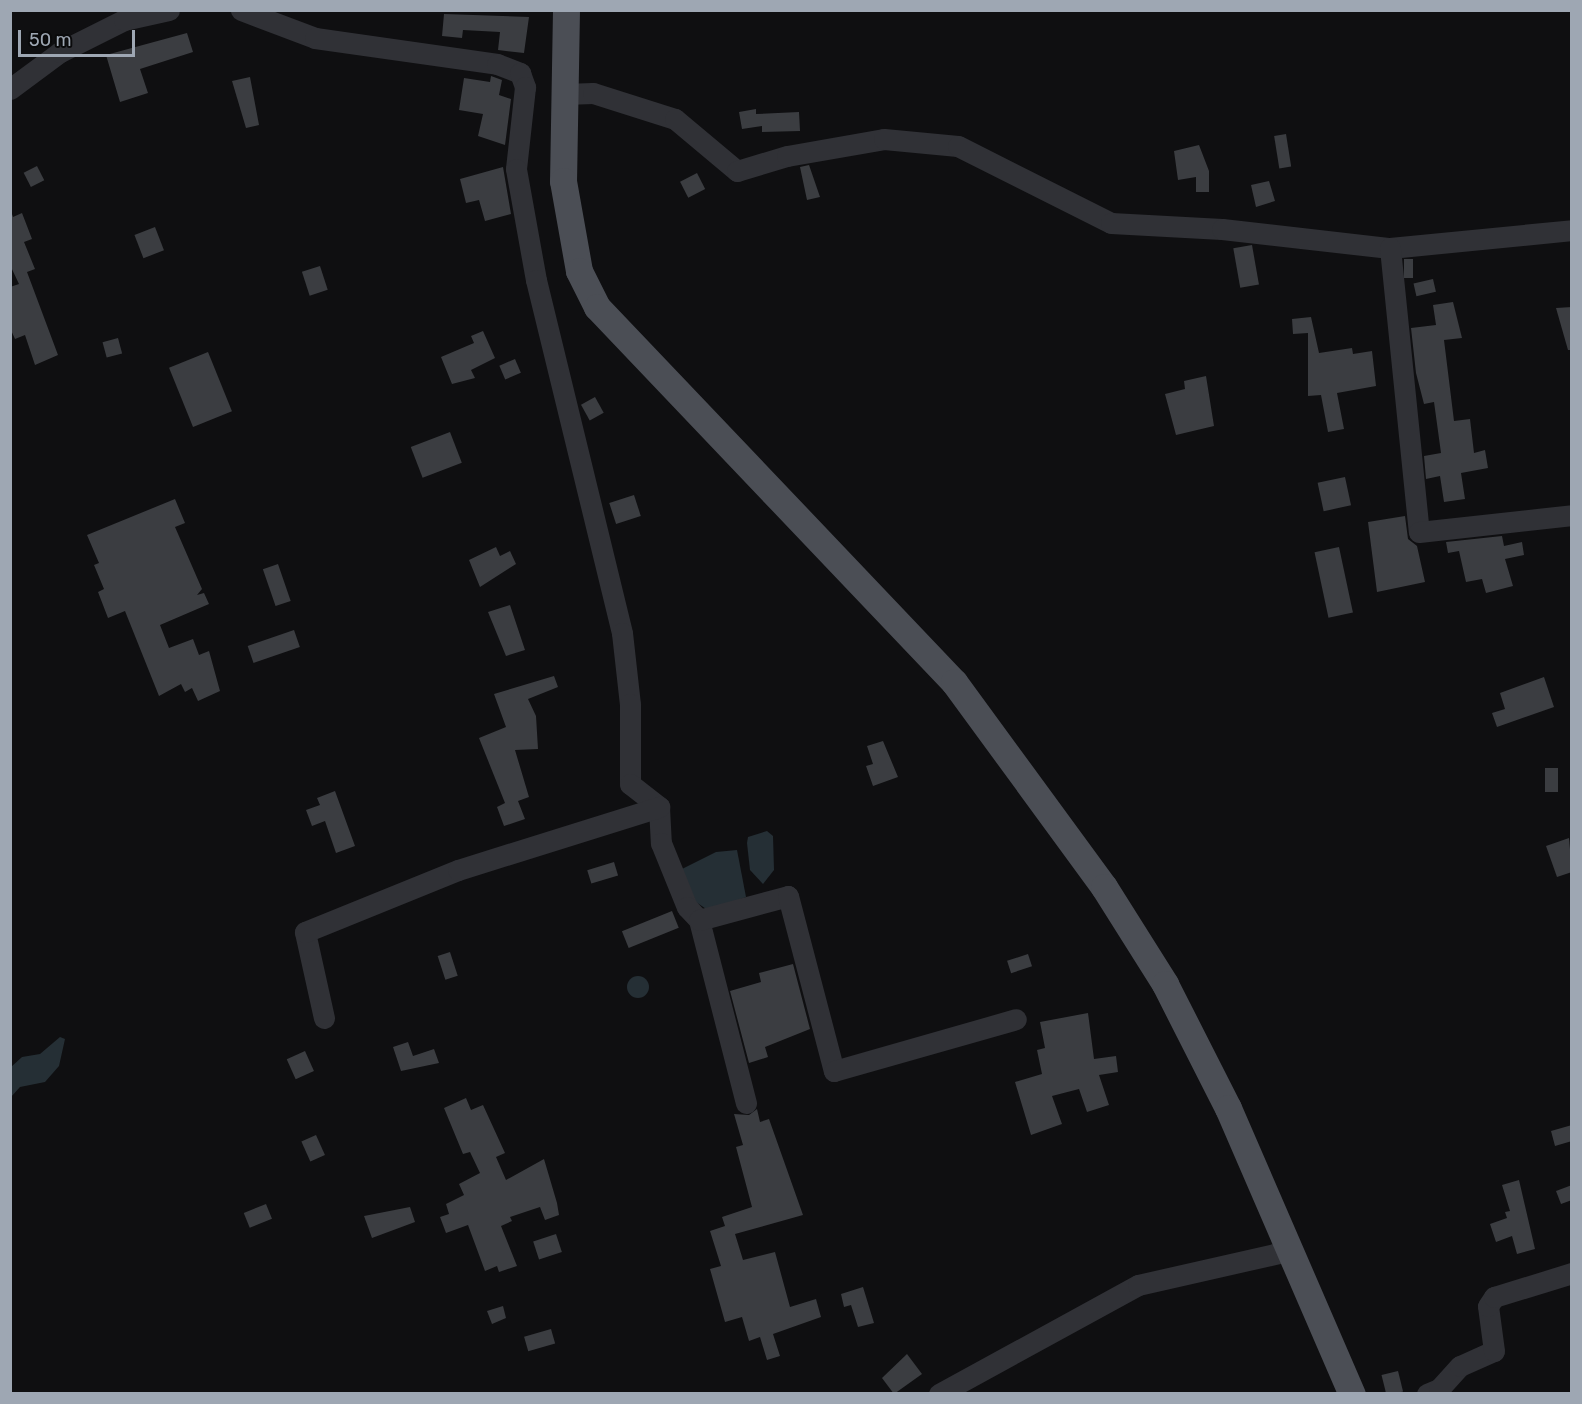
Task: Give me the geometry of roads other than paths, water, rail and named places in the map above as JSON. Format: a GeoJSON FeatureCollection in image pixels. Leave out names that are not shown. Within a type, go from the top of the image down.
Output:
{"type":"FeatureCollection","features":[{"type":"Feature","properties":{"kind":"main road"},"geometry":{"type":"LineString","coordinates":[[566,10],[563,182],[569,227],[579,270],[597,306],[954,682],[1104,887],[1165,984],[1292,1250],[1352,1394]]}},
{"type":"Feature","properties":{"kind":"street"},"geometry":{"type":"LineString","coordinates":[[10,89],[60,52],[114,26],[169,10]]}},
{"type":"Feature","properties":{"kind":"street"},"geometry":{"type":"LineString","coordinates":[[241,10],[315,38],[497,64],[520,73],[525,87],[516,169],[536,280],[622,633],[630,704],[630,784],[659,807],[661,843],[687,907],[699,920],[746,1103]]}},
{"type":"Feature","properties":{"kind":"street"},"geometry":{"type":"LineString","coordinates":[[564,94],[593,93],[675,119],[737,171],[787,156],[884,139],[958,146],[1111,223],[1222,229],[1390,248],[1572,230]]}},
{"type":"Feature","properties":{"kind":"street"},"geometry":{"type":"LineString","coordinates":[[1390,248],[1419,532],[1572,515]]}},
{"type":"Feature","properties":{"kind":"street"},"geometry":{"type":"LineString","coordinates":[[324,1018],[304,932],[458,870],[659,807]]}},
{"type":"Feature","properties":{"kind":"street"},"geometry":{"type":"LineString","coordinates":[[699,920],[788,896],[834,1071],[1016,1019]]}},
{"type":"Feature","properties":{"kind":"street"},"geometry":{"type":"LineString","coordinates":[[939,1394],[1138,1285],[1292,1250]]}},
{"type":"Feature","properties":{"kind":"street"},"geometry":{"type":"LineString","coordinates":[[1427,1394],[1439,1389],[1460,1366],[1494,1351],[1488,1306],[1494,1297],[1572,1273]]}}]}
